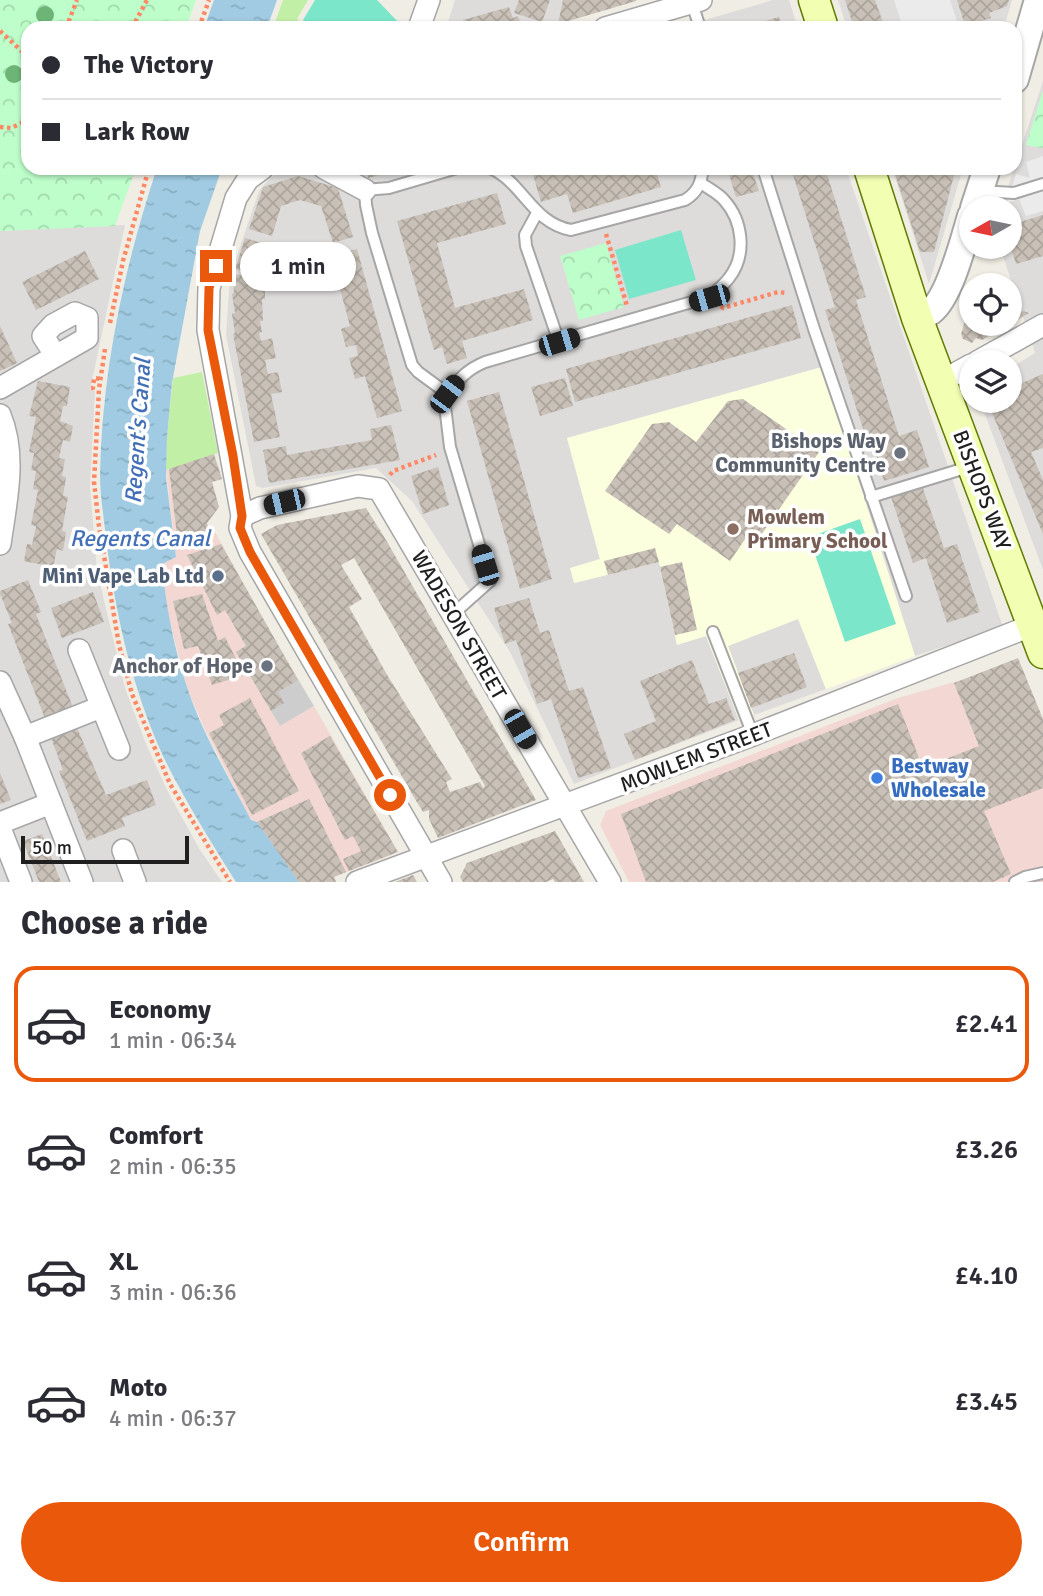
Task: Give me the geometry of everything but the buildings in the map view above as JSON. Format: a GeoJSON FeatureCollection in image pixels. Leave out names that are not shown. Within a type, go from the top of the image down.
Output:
{"type":"FeatureCollection","features":[{"type":"Feature","properties":{"kind":"main road"},"geometry":{"type":"LineString","coordinates":[[814,0],[821,21]]}},
{"type":"Feature","properties":{"kind":"main road","name":"BISHOPS WAY"},"geometry":{"type":"LineString","coordinates":[[871,175],[916,318],[1038,639]]}},
{"type":"Feature","properties":{"kind":"street"},"geometry":{"type":"LineString","coordinates":[[422,21],[429,0]]}},
{"type":"Feature","properties":{"kind":"street"},"geometry":{"type":"LineString","coordinates":[[1022,55],[1038,0]]}},
{"type":"Feature","properties":{"kind":"street"},"geometry":{"type":"LineString","coordinates":[[629,21],[697,1]]}},
{"type":"Feature","properties":{"kind":"street"},"geometry":{"type":"LineString","coordinates":[[253,175],[236,198],[209,288],[208,330],[242,516],[240,528],[250,552],[441,882]]}},
{"type":"Feature","properties":{"kind":"street"},"geometry":{"type":"LineString","coordinates":[[337,175],[365,190]]}},
{"type":"Feature","properties":{"kind":"street"},"geometry":{"type":"LineString","coordinates":[[916,318],[931,311],[939,302],[950,281],[959,254]]}},
{"type":"Feature","properties":{"kind":"street"},"geometry":{"type":"LineString","coordinates":[[998,350],[1043,325]]}},
{"type":"Feature","properties":{"kind":"street"},"geometry":{"type":"LineString","coordinates":[[0,388],[56,356]]}},
{"type":"Feature","properties":{"kind":"street"},"geometry":{"type":"LineString","coordinates":[[940,382],[959,372]]}},
{"type":"Feature","properties":{"kind":"street"},"geometry":{"type":"LineString","coordinates":[[0,415],[9,451],[9,482],[0,544]]}},
{"type":"Feature","properties":{"kind":"street"},"geometry":{"type":"LineString","coordinates":[[242,516],[260,508],[358,486],[379,489]]}},
{"type":"Feature","properties":{"kind":"street","name":"WADESON STREET"},"geometry":{"type":"LineString","coordinates":[[379,489],[610,882]]}},
{"type":"Feature","properties":{"kind":"street","name":"MOWLEM STREET"},"geometry":{"type":"LineString","coordinates":[[357,882],[753,735],[1038,639]]}},
{"type":"Feature","properties":{"kind":"street"},"geometry":{"type":"LineString","coordinates":[[79,650],[119,749]]}},
{"type":"Feature","properties":{"kind":"street"},"geometry":{"type":"LineString","coordinates":[[0,682],[25,737],[82,882]]}},
{"type":"Feature","properties":{"kind":"street"},"geometry":{"type":"LineString","coordinates":[[25,737],[101,706]]}},
{"type":"Feature","properties":{"kind":"street"},"geometry":{"type":"LineString","coordinates":[[21,882],[0,826],[51,803]]}},
{"type":"Feature","properties":{"kind":"street"},"geometry":{"type":"LineString","coordinates":[[122,849],[135,882]]}},
{"type":"Feature","properties":{"kind":"lane"},"geometry":{"type":"LineString","coordinates":[[697,1],[699,21]]}},
{"type":"Feature","properties":{"kind":"lane"},"geometry":{"type":"LineString","coordinates":[[433,175],[389,188],[365,190],[372,233],[412,365],[447,394]]}},
{"type":"Feature","properties":{"kind":"lane"},"geometry":{"type":"LineString","coordinates":[[503,175],[537,213],[559,228],[571,230],[685,200],[694,195],[702,183],[703,175]]}},
{"type":"Feature","properties":{"kind":"lane"},"geometry":{"type":"LineString","coordinates":[[765,175],[814,328],[906,596]]}},
{"type":"Feature","properties":{"kind":"lane"},"geometry":{"type":"LineString","coordinates":[[453,614],[490,581],[450,450],[446,419],[447,394],[471,368],[485,362],[709,298],[730,276],[737,264],[741,233],[733,212],[723,198],[702,183]]}},
{"type":"Feature","properties":{"kind":"lane"},"geometry":{"type":"LineString","coordinates":[[978,196],[1014,193],[1043,184]]}},
{"type":"Feature","properties":{"kind":"lane"},"geometry":{"type":"LineString","coordinates":[[537,213],[526,235],[526,246],[559,342]]}},
{"type":"Feature","properties":{"kind":"lane"},"geometry":{"type":"LineString","coordinates":[[871,497],[973,466]]}},
{"type":"Feature","properties":{"kind":"lane"},"geometry":{"type":"LineString","coordinates":[[713,632],[753,735]]}},
{"type":"Feature","properties":{"kind":"lane"},"geometry":{"type":"LineString","coordinates":[[1015,882],[1043,873]]}},
{"type":"Feature","properties":{"kind":"path"},"geometry":{"type":"LineString","coordinates":[[69,21],[77,0]]}},
{"type":"Feature","properties":{"kind":"path"},"geometry":{"type":"LineString","coordinates":[[136,21],[147,0]]}},
{"type":"Feature","properties":{"kind":"path"},"geometry":{"type":"LineString","coordinates":[[202,21],[209,0]]}},
{"type":"Feature","properties":{"kind":"path"},"geometry":{"type":"LineString","coordinates":[[0,31],[21,50]]}},
{"type":"Feature","properties":{"kind":"path"},"geometry":{"type":"LineString","coordinates":[[0,127],[21,125]]}},
{"type":"Feature","properties":{"kind":"path"},"geometry":{"type":"LineString","coordinates":[[110,325],[109,311],[147,175]]}},
{"type":"Feature","properties":{"kind":"path"},"geometry":{"type":"LineString","coordinates":[[603,222],[631,321]]}},
{"type":"Feature","properties":{"kind":"path"},"geometry":{"type":"LineString","coordinates":[[709,298],[723,308],[778,292]]}},
{"type":"Feature","properties":{"kind":"path"},"geometry":{"type":"LineString","coordinates":[[107,338],[100,379],[94,482],[122,658],[132,694],[170,784],[230,882]]}},
{"type":"Feature","properties":{"kind":"path"},"geometry":{"type":"LineString","coordinates":[[91,388],[94,378],[100,379]]}},
{"type":"Feature","properties":{"kind":"path"},"geometry":{"type":"LineString","coordinates":[[379,489],[393,471],[450,450]]}},
{"type":"Feature","properties":{"kind":"shaded area"},"geometry":{"type":"Polygon","coordinates":[[[455,0],[638,0],[568,21],[448,21],[455,0]]]}},
{"type":"Feature","properties":{"kind":"shaded area"},"geometry":{"type":"Polygon","coordinates":[[[773,0],[789,0],[796,21],[701,21],[773,0]]]}},
{"type":"Feature","properties":{"kind":"shaded area"},"geometry":{"type":"Polygon","coordinates":[[[838,0],[1012,0],[1006,21],[845,21],[838,0]]]}},
{"type":"Feature","properties":{"kind":"shaded area"},"geometry":{"type":"Polygon","coordinates":[[[894,0],[950,0],[957,21],[901,21],[894,0]]]}},
{"type":"Feature","properties":{"kind":"shaded area"},"geometry":{"type":"Polygon","coordinates":[[[1043,81],[1043,570],[984,413],[1022,413],[1022,361],[1035,353],[1022,314],[1022,273],[1009,273],[1004,259],[1022,259],[1022,196],[1005,196],[1012,175],[1022,175],[1022,144],[1043,81]]]}},
{"type":"Feature","properties":{"kind":"shaded area"},"geometry":{"type":"Polygon","coordinates":[[[1043,156],[1043,211],[1026,216],[1022,196],[1009,196],[1016,175],[1030,178],[1026,162],[1043,156]]]}},
{"type":"Feature","properties":{"kind":"shaded area"},"geometry":{"type":"Polygon","coordinates":[[[275,175],[848,175],[1003,627],[915,656],[822,367],[567,438],[600,559],[575,583],[659,562],[677,644],[706,636],[739,720],[574,784],[510,652],[412,501],[376,468],[263,488],[256,486],[226,335],[230,276],[259,191],[275,175]]]}},
{"type":"Feature","properties":{"kind":"shaded area"},"geometry":{"type":"Polygon","coordinates":[[[894,175],[961,175],[929,284],[894,175]]]}},
{"type":"Feature","properties":{"kind":"shaded area"},"geometry":{"type":"Polygon","coordinates":[[[125,225],[90,390],[95,391],[90,487],[97,571],[125,688],[146,744],[167,790],[200,850],[222,882],[0,882],[0,231],[125,225]]]}},
{"type":"Feature","properties":{"kind":"shaded area","name":"Mowlem Primary School"},"geometry":{"type":"Polygon","coordinates":[[[822,367],[915,656],[826,689],[798,619],[728,646],[754,715],[739,720],[706,636],[677,645],[659,562],[574,583],[570,568],[600,559],[567,438],[822,367]]]}},
{"type":"Feature","properties":{"kind":"shaded area"},"geometry":{"type":"Polygon","coordinates":[[[205,457],[219,507],[207,523],[210,533],[215,532],[270,632],[236,652],[280,726],[314,706],[398,852],[334,877],[336,882],[299,882],[251,820],[188,691],[166,608],[162,564],[176,557],[166,470],[205,457]]]}},
{"type":"Feature","properties":{"kind":"shaded area"},"geometry":{"type":"Polygon","coordinates":[[[799,618],[826,689],[754,715],[728,646],[799,618]]]}},
{"type":"Feature","properties":{"kind":"shaded area","name":"Anchor of Hope"},"geometry":{"type":"Polygon","coordinates":[[[270,632],[314,706],[280,726],[236,652],[270,632]]]}},
{"type":"Feature","properties":{"kind":"shaded area","name":"Bestway Wholesale"},"geometry":{"type":"Polygon","coordinates":[[[1018,664],[1043,721],[1043,882],[629,882],[600,825],[606,811],[898,698],[1018,664]]]}},
{"type":"Feature","properties":{"kind":"green space"},"geometry":{"type":"Polygon","coordinates":[[[0,0],[196,0],[188,21],[21,21],[21,175],[133,175],[115,226],[0,231],[0,0]]]}},
{"type":"Feature","properties":{"kind":"green space"},"geometry":{"type":"Polygon","coordinates":[[[283,0],[308,0],[297,19],[299,21],[276,21],[283,0]]]}},
{"type":"Feature","properties":{"kind":"green space"},"geometry":{"type":"Polygon","coordinates":[[[315,0],[377,0],[397,21],[304,21],[315,0]]]}},
{"type":"Feature","properties":{"kind":"green space"},"geometry":{"type":"Polygon","coordinates":[[[1043,90],[1043,148],[1026,145],[1043,90]]]}},
{"type":"Feature","properties":{"kind":"green space"},"geometry":{"type":"Polygon","coordinates":[[[681,230],[696,280],[629,299],[615,250],[681,230]]]}},
{"type":"Feature","properties":{"kind":"green space"},"geometry":{"type":"Polygon","coordinates":[[[606,243],[624,307],[579,320],[560,256],[606,243]]]}},
{"type":"Feature","properties":{"kind":"green space"},"geometry":{"type":"Polygon","coordinates":[[[202,372],[218,453],[166,470],[173,378],[202,372]]]}},
{"type":"Feature","properties":{"kind":"green space"},"geometry":{"type":"Polygon","coordinates":[[[860,519],[896,624],[845,642],[809,537],[860,519]]]}},
{"type":"Feature","properties":{"kind":"water"},"geometry":{"type":"Polygon","coordinates":[[[214,0],[277,0],[270,21],[206,21],[214,0]]]}},
{"type":"Feature","properties":{"kind":"water","name":"Regents Canal"},"geometry":{"type":"Polygon","coordinates":[[[155,175],[220,175],[200,231],[172,383],[166,477],[176,557],[162,564],[171,628],[194,707],[251,820],[257,822],[299,882],[236,882],[189,806],[164,758],[143,705],[126,650],[110,566],[100,475],[110,358],[125,281],[155,175]]]}},
{"type":"Feature","properties":{"kind":"place","name":"Bishops Way Community Centre"},"geometry":{"type":"Point","coordinates":[900,453]}},
{"type":"Feature","properties":{"kind":"place","name":"Mowlem Primary School"},"geometry":{"type":"Point","coordinates":[733,529]}},
{"type":"Feature","properties":{"kind":"place","name":"Mini Vape Lab Ltd"},"geometry":{"type":"Point","coordinates":[218,576]}},
{"type":"Feature","properties":{"kind":"place","name":"Anchor of Hope"},"geometry":{"type":"Point","coordinates":[267,666]}},
{"type":"Feature","properties":{"kind":"place","name":"Bestway Wholesale"},"geometry":{"type":"Point","coordinates":[877,778]}},
{"type":"Feature","properties":{"kind":"route"},"geometry":{"type":"LineString","coordinates":[[216,266],[209,288],[208,330],[233,456],[242,516],[240,528],[250,552],[390,795]]}},
{"type":"Feature","properties":{"kind":"water label","name":"Regent's Canal"},"geometry":{"type":"Point","coordinates":[138,431]}}]}
